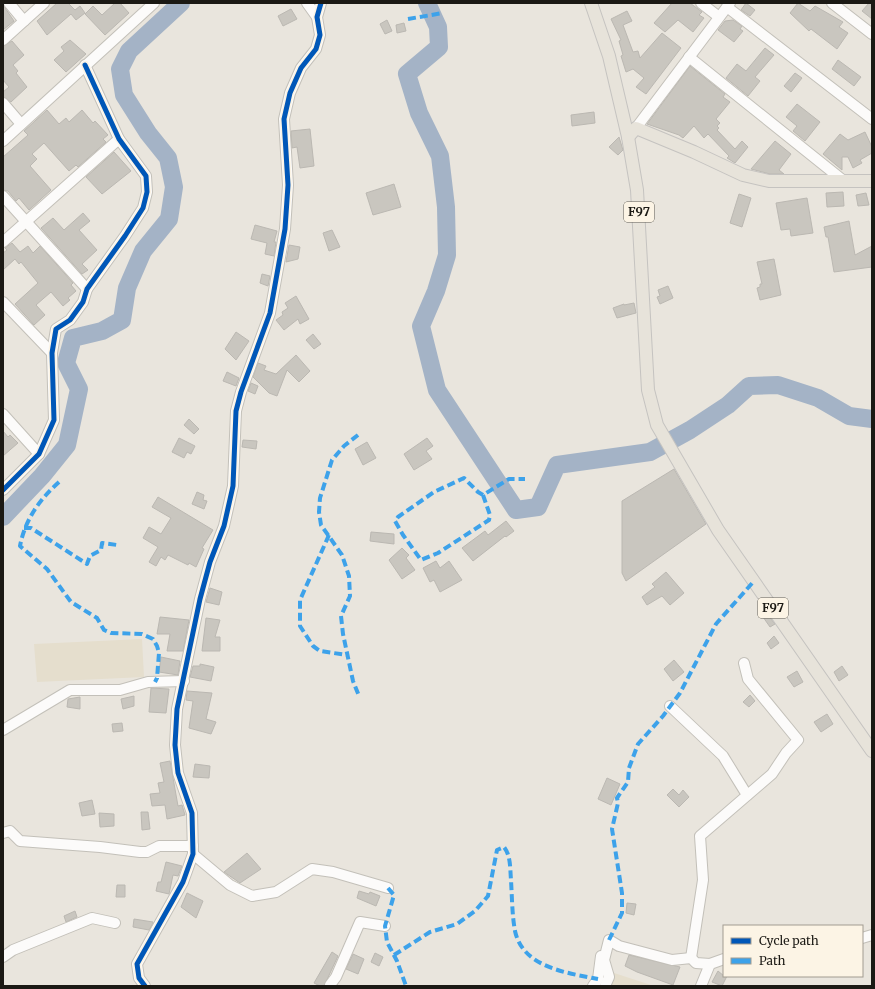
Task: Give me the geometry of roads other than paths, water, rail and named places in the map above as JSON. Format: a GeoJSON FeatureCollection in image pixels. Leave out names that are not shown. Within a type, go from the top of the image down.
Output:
{"type":"FeatureCollection","features":[{"type":"Feature","properties":{"kind":"main road","name":"F97"},"geometry":{"type":"LineString","coordinates":[[591,3],[607,49],[632,133],[637,190],[648,390],[657,426],[718,530],[872,751]]}},
{"type":"Feature","properties":{"kind":"main road"},"geometry":{"type":"LineString","coordinates":[[632,133],[694,152],[743,176],[769,181],[872,181]]}},
{"type":"Feature","properties":{"kind":"street"},"geometry":{"type":"LineString","coordinates":[[9,3],[24,21]]}},
{"type":"Feature","properties":{"kind":"street"},"geometry":{"type":"LineString","coordinates":[[3,40],[44,3]]}},
{"type":"Feature","properties":{"kind":"street"},"geometry":{"type":"LineString","coordinates":[[3,141],[154,3]]}},
{"type":"Feature","properties":{"kind":"street"},"geometry":{"type":"LineString","coordinates":[[145,986],[139,978],[137,964],[183,882],[193,850],[192,813],[178,773],[175,745],[177,709],[200,599],[210,562],[224,526],[233,486],[236,411],[240,392],[270,313],[286,229],[288,185],[284,119],[290,93],[302,68],[316,49],[320,35],[317,18],[307,3]]}},
{"type":"Feature","properties":{"kind":"street"},"geometry":{"type":"LineString","coordinates":[[317,18],[321,3]]}},
{"type":"Feature","properties":{"kind":"street"},"geometry":{"type":"LineString","coordinates":[[701,3],[719,17]]}},
{"type":"Feature","properties":{"kind":"street"},"geometry":{"type":"LineString","coordinates":[[832,3],[872,34]]}},
{"type":"Feature","properties":{"kind":"street"},"geometry":{"type":"LineString","coordinates":[[632,133],[729,5],[872,119]]}},
{"type":"Feature","properties":{"kind":"street"},"geometry":{"type":"LineString","coordinates":[[689,57],[845,182]]}},
{"type":"Feature","properties":{"kind":"street"},"geometry":{"type":"LineString","coordinates":[[3,490],[39,454],[54,420],[52,353],[56,329],[70,320],[83,302],[87,289],[126,236],[143,208],[147,192],[146,176],[119,139],[85,66]]}},
{"type":"Feature","properties":{"kind":"street"},"geometry":{"type":"LineString","coordinates":[[3,103],[21,124]]}},
{"type":"Feature","properties":{"kind":"street"},"geometry":{"type":"LineString","coordinates":[[3,242],[119,139]]}},
{"type":"Feature","properties":{"kind":"street"},"geometry":{"type":"LineString","coordinates":[[3,196],[87,289]]}},
{"type":"Feature","properties":{"kind":"street"},"geometry":{"type":"LineString","coordinates":[[3,302],[52,353]]}},
{"type":"Feature","properties":{"kind":"street"},"geometry":{"type":"LineString","coordinates":[[3,414],[39,454]]}},
{"type":"Feature","properties":{"kind":"street"},"geometry":{"type":"LineString","coordinates":[[691,958],[703,880],[700,836],[772,774],[786,753],[798,740],[748,679],[744,663]]}},
{"type":"Feature","properties":{"kind":"street"},"geometry":{"type":"LineString","coordinates":[[3,730],[70,690],[120,690],[148,682],[184,681]]}},
{"type":"Feature","properties":{"kind":"street"},"geometry":{"type":"LineString","coordinates":[[670,706],[723,756],[747,795]]}},
{"type":"Feature","properties":{"kind":"street"},"geometry":{"type":"LineString","coordinates":[[3,833],[10,831],[20,841],[100,847],[140,852],[147,852],[159,846],[193,850],[230,885],[252,896],[276,892],[312,869],[388,888]]}},
{"type":"Feature","properties":{"kind":"street"},"geometry":{"type":"LineString","coordinates":[[3,957],[13,950],[92,918],[115,923]]}},
{"type":"Feature","properties":{"kind":"street"},"geometry":{"type":"LineString","coordinates":[[330,985],[336,977],[360,922],[385,926]]}},
{"type":"Feature","properties":{"kind":"street"},"geometry":{"type":"LineString","coordinates":[[609,940],[618,946],[672,960],[691,958]]}},
{"type":"Feature","properties":{"kind":"street"},"geometry":{"type":"LineString","coordinates":[[593,986],[598,978],[601,954],[609,940]]}},
{"type":"Feature","properties":{"kind":"street"},"geometry":{"type":"LineString","coordinates":[[605,986],[609,977],[604,960],[609,940]]}},
{"type":"Feature","properties":{"kind":"street"},"geometry":{"type":"LineString","coordinates":[[691,958],[696,963],[710,964],[723,959]]}},
{"type":"Feature","properties":{"kind":"street"},"geometry":{"type":"LineString","coordinates":[[701,986],[710,964]]}},
{"type":"Feature","properties":{"kind":"waterway"},"geometry":{"type":"LineString","coordinates":[[3,517],[42,476],[67,445],[79,389],[66,363],[73,338],[102,331],[122,320],[127,288],[143,251],[169,219],[174,187],[168,158],[148,133],[124,95],[120,69],[129,51],[181,3]]}},
{"type":"Feature","properties":{"kind":"waterway"},"geometry":{"type":"LineString","coordinates":[[427,3],[438,27],[439,47],[407,74],[419,113],[440,156],[446,207],[447,255],[436,291],[421,326],[437,390],[516,510],[538,507],[557,465],[650,452],[690,430],[728,405],[749,386],[778,385],[818,398],[849,416],[872,419]]}}]}
